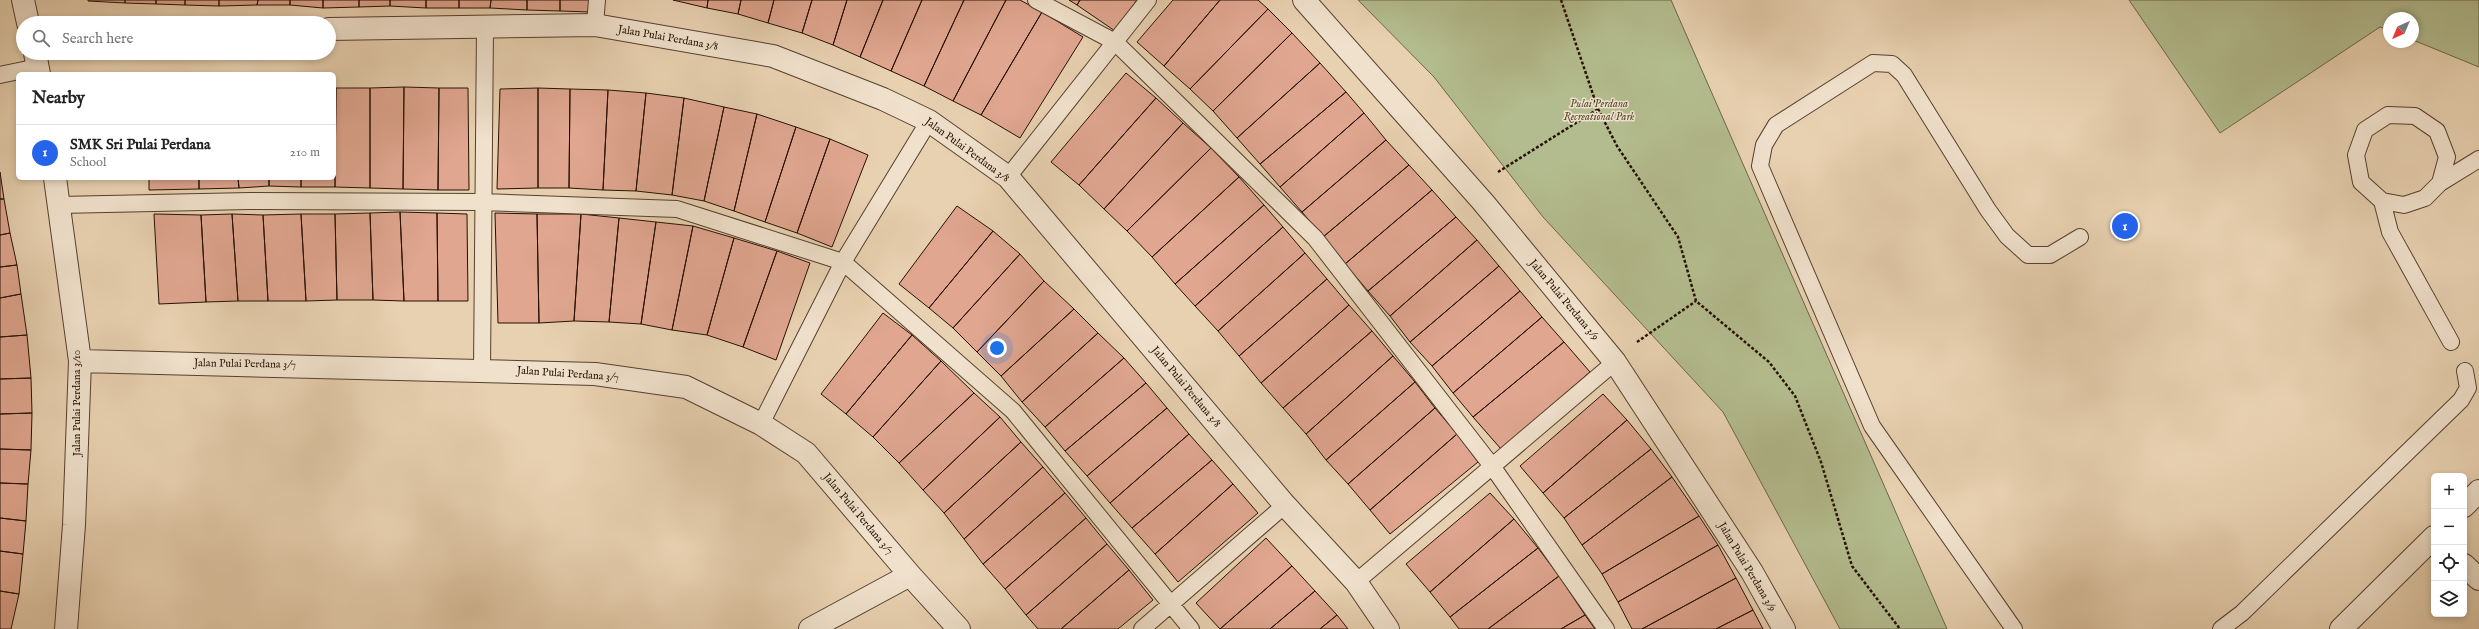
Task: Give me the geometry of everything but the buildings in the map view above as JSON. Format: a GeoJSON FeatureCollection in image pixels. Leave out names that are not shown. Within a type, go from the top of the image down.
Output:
{"type":"FeatureCollection","features":[{"type":"Feature","properties":{"kind":"street"},"geometry":{"type":"LineString","coordinates":[[23,0],[26,16]]}},
{"type":"Feature","properties":{"kind":"street","name":"Jalan Pulai Perdana 3/9"},"geometry":{"type":"LineString","coordinates":[[1304,0],[1474,191],[1615,362],[1752,572],[1784,629]]}},
{"type":"Feature","properties":{"kind":"street","name":"Jalan Pulai Perdana 3/8"},"geometry":{"type":"LineString","coordinates":[[336,29],[596,25],[773,56],[883,99],[929,121],[1008,177],[1285,505],[1356,582],[1388,629]]}},
{"type":"Feature","properties":{"kind":"street","name":"Jalan Pulai Perdana 3/10"},"geometry":{"type":"LineString","coordinates":[[55,180],[80,361],[74,525],[66,629]]}},
{"type":"Feature","properties":{"kind":"street","name":"Jalan Pulai Perdana 3/7"},"geometry":{"type":"LineString","coordinates":[[80,361],[482,369],[595,374],[686,387],[761,424],[806,453],[910,575],[959,629]]}},
{"type":"Feature","properties":{"kind":"street"},"geometry":{"type":"LineString","coordinates":[[2467,503],[2479,491]]}},
{"type":"Feature","properties":{"kind":"street"},"geometry":{"type":"LineString","coordinates":[[2341,629],[2431,540]]}},
{"type":"Feature","properties":{"kind":"street"},"geometry":{"type":"LineString","coordinates":[[2467,568],[2479,579]]}},
{"type":"Feature","properties":{"kind":"street"},"geometry":{"type":"LineString","coordinates":[[810,629],[910,575]]}},
{"type":"Feature","properties":{"kind":"lane"},"geometry":{"type":"LineString","coordinates":[[596,25],[597,0]]}},
{"type":"Feature","properties":{"kind":"lane"},"geometry":{"type":"LineString","coordinates":[[1036,0],[1115,42],[1315,238],[1492,466],[1606,629]]}},
{"type":"Feature","properties":{"kind":"lane"},"geometry":{"type":"LineString","coordinates":[[1008,177],[1148,0]]}},
{"type":"Feature","properties":{"kind":"lane"},"geometry":{"type":"LineString","coordinates":[[482,369],[485,27]]}},
{"type":"Feature","properties":{"kind":"lane"},"geometry":{"type":"LineString","coordinates":[[2014,629],[1872,426],[1760,166],[1764,145],[1776,125],[1873,63],[1892,64],[1904,75],[1988,210],[2007,236],[2028,255],[2050,255],[2080,237]]}},
{"type":"Feature","properties":{"kind":"lane"},"geometry":{"type":"LineString","coordinates":[[0,75],[37,65]]}},
{"type":"Feature","properties":{"kind":"lane"},"geometry":{"type":"LineString","coordinates":[[2440,183],[2447,157],[2437,132],[2415,116],[2388,115],[2366,130],[2356,156],[2361,182],[2382,201],[2404,205],[2425,198],[2440,183],[2479,159]]}},
{"type":"Feature","properties":{"kind":"lane"},"geometry":{"type":"LineString","coordinates":[[761,424],[843,262],[929,121]]}},
{"type":"Feature","properties":{"kind":"lane"},"geometry":{"type":"LineString","coordinates":[[59,205],[249,201],[483,202],[677,209],[843,262],[1013,411],[1191,629]]}},
{"type":"Feature","properties":{"kind":"lane"},"geometry":{"type":"LineString","coordinates":[[2382,201],[2390,232],[2451,342]]}},
{"type":"Feature","properties":{"kind":"lane"},"geometry":{"type":"LineString","coordinates":[[1356,582],[1615,362]]}},
{"type":"Feature","properties":{"kind":"lane"},"geometry":{"type":"LineString","coordinates":[[2221,629],[2242,613],[2462,400],[2468,388],[2465,371]]}},
{"type":"Feature","properties":{"kind":"lane"},"geometry":{"type":"LineString","coordinates":[[1142,629],[1285,505]]}},
{"type":"Feature","properties":{"kind":"path"},"geometry":{"type":"LineString","coordinates":[[1561,0],[1598,110],[1617,146],[1678,237],[1696,301],[1770,362],[1795,396],[1821,462],[1852,566],[1900,629]]}},
{"type":"Feature","properties":{"kind":"path"},"geometry":{"type":"LineString","coordinates":[[1474,191],[1504,167],[1598,110]]}},
{"type":"Feature","properties":{"kind":"path"},"geometry":{"type":"LineString","coordinates":[[1615,362],[1650,332],[1696,301]]}},
{"type":"Feature","properties":{"kind":"green space","name":"Pulai Perdana Recreational Park"},"geometry":{"type":"Polygon","coordinates":[[[1358,0],[1671,0],[1947,629],[1840,629],[1723,412],[1543,217],[1434,77],[1358,0]]]}},
{"type":"Feature","properties":{"kind":"green space"},"geometry":{"type":"Polygon","coordinates":[[[2129,0],[2479,0],[2479,67],[2419,42],[2419,12],[2383,12],[2383,28],[2380,27],[2220,133],[2129,0]]]}},
{"type":"Feature","properties":{"kind":"place","name":"SMK Sri Pulai Perdana"},"geometry":{"type":"Point","coordinates":[2125,226]}}]}
